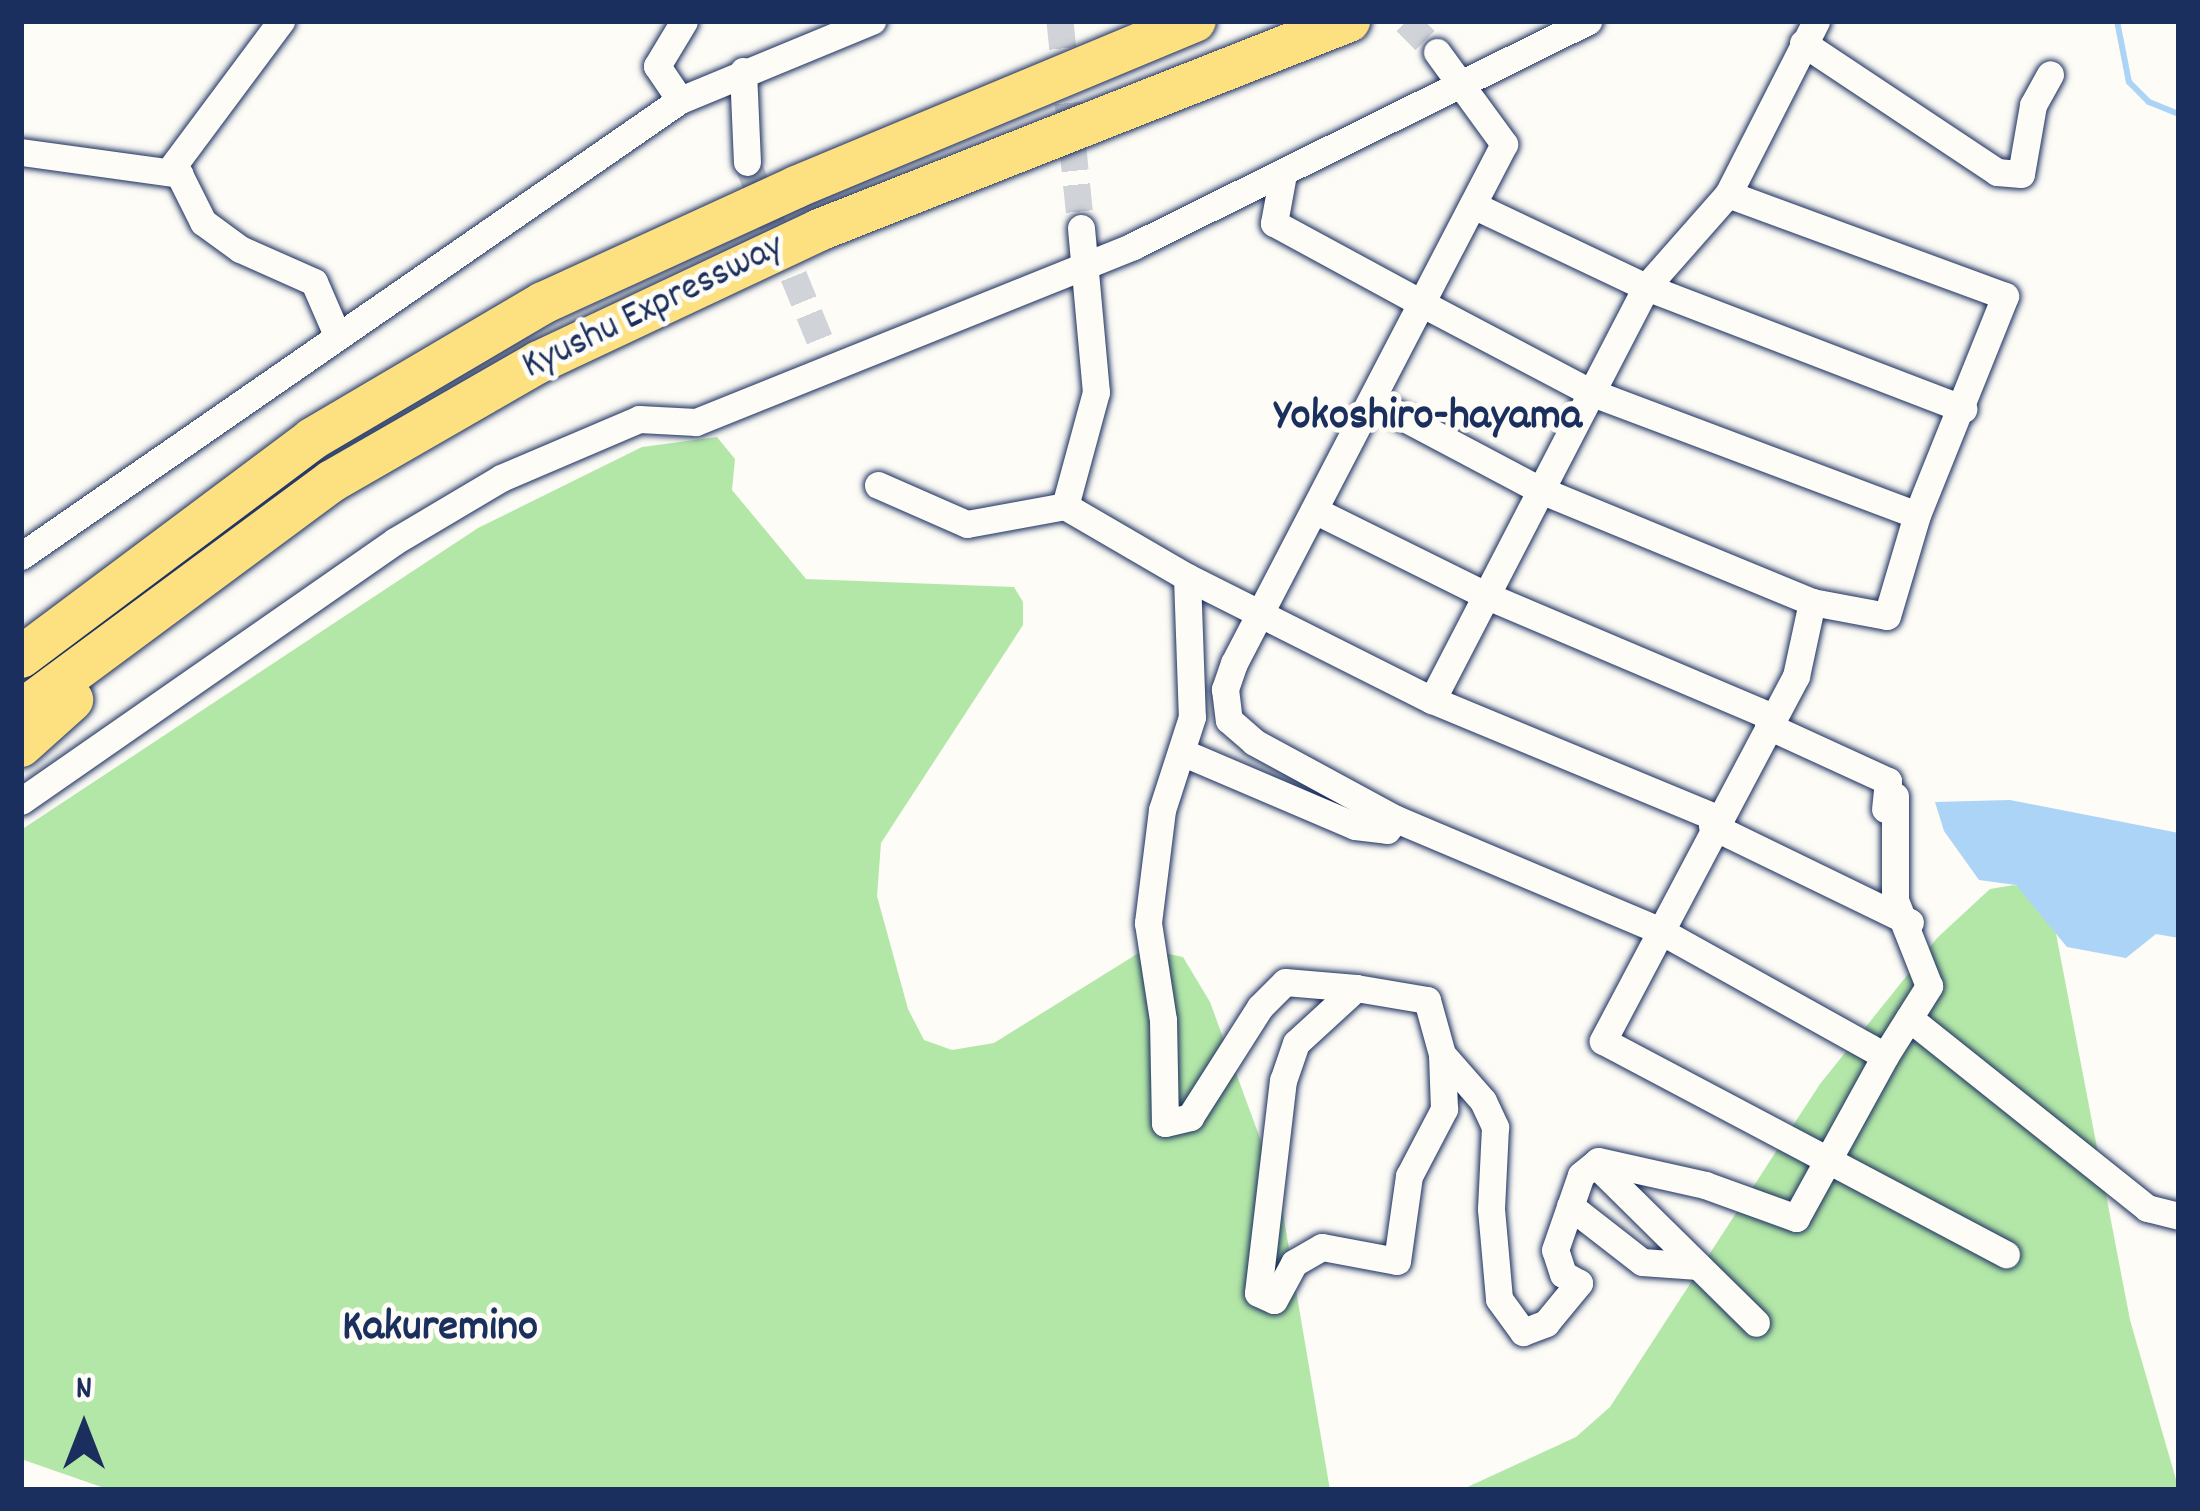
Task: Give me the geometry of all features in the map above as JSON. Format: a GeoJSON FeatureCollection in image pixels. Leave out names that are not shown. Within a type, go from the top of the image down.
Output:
{"type":"FeatureCollection","features":[{"type":"Feature","properties":{"kind":"highway","name":"Kyushu Expressway"},"geometry":{"type":"LineString","coordinates":[[23,654],[312,439],[543,303],[796,187],[1196,21]]}},
{"type":"Feature","properties":{"kind":"highway","name":"Kyushu Expressway"},"geometry":{"type":"LineString","coordinates":[[21,711],[313,494],[539,362],[819,230],[1349,21]]}},
{"type":"Feature","properties":{"kind":"highway"},"geometry":{"type":"LineString","coordinates":[[21,746],[228,569],[539,362]]}},
{"type":"Feature","properties":{"kind":"street"},"geometry":{"type":"LineString","coordinates":[[170,170],[281,21]]}},
{"type":"Feature","properties":{"kind":"street"},"geometry":{"type":"LineString","coordinates":[[680,100],[657,66],[684,21]]}},
{"type":"Feature","properties":{"kind":"street"},"geometry":{"type":"LineString","coordinates":[[21,556],[680,100],[872,21]]}},
{"type":"Feature","properties":{"kind":"street"},"geometry":{"type":"LineString","coordinates":[[21,801],[501,478],[639,419],[696,422],[825,353],[1082,262],[1283,174],[1588,21]]}},
{"type":"Feature","properties":{"kind":"street"},"geometry":{"type":"LineString","coordinates":[[1432,700],[1646,286],[1728,194],[1810,32],[1997,172],[2021,174],[2033,105],[2050,74]]}},
{"type":"Feature","properties":{"kind":"street"},"geometry":{"type":"LineString","coordinates":[[1437,52],[1504,144],[1374,402],[1260,611],[1225,689],[1229,720],[1396,820],[1657,928],[1885,1056]]}},
{"type":"Feature","properties":{"kind":"street"},"geometry":{"type":"LineString","coordinates":[[743,71],[747,162]]}},
{"type":"Feature","properties":{"kind":"street"},"geometry":{"type":"LineString","coordinates":[[21,152],[179,174],[203,222],[240,249],[314,282],[337,335]]}},
{"type":"Feature","properties":{"kind":"street"},"geometry":{"type":"LineString","coordinates":[[1283,174],[1274,223],[1423,304],[1590,392],[1917,514]]}},
{"type":"Feature","properties":{"kind":"street"},"geometry":{"type":"LineString","coordinates":[[1374,402],[1538,489],[1812,602],[1887,616],[1917,514],[1964,410],[2005,296],[1728,194]]}},
{"type":"Feature","properties":{"kind":"street"},"geometry":{"type":"LineString","coordinates":[[1473,205],[1646,286],[1964,410]]}},
{"type":"Feature","properties":{"kind":"street"},"geometry":{"type":"LineString","coordinates":[[1065,506],[1096,392],[1081,228]]}},
{"type":"Feature","properties":{"kind":"street"},"geometry":{"type":"LineString","coordinates":[[878,485],[967,524],[1065,506],[1186,577],[1432,700],[1714,822],[1910,922]]}},
{"type":"Feature","properties":{"kind":"street"},"geometry":{"type":"LineString","coordinates":[[1314,510],[1485,595],[1770,722],[1888,781],[1895,900],[1910,922],[1929,986],[1796,1218],[1705,1185],[1594,1164]]}},
{"type":"Feature","properties":{"kind":"street"},"geometry":{"type":"LineString","coordinates":[[1186,577],[1192,717],[1184,754],[1162,810],[1148,923],[1163,1020],[1165,1123],[1190,1117],[1260,1007],[1285,982],[1356,988],[1427,1000],[1442,1054],[1444,1109],[1408,1176],[1397,1262],[1322,1247],[1294,1263],[1274,1300],[1258,1293],[1283,1080],[1296,1043],[1356,988]]}},
{"type":"Feature","properties":{"kind":"street"},"geometry":{"type":"LineString","coordinates":[[1812,602],[1796,676],[1657,928],[1603,1041],[2006,1254]]}},
{"type":"Feature","properties":{"kind":"street"},"geometry":{"type":"LineString","coordinates":[[1184,754],[1355,826],[1387,830],[1396,820]]}},
{"type":"Feature","properties":{"kind":"street"},"geometry":{"type":"LineString","coordinates":[[1909,1018],[2147,1208],[2179,1216]]}},
{"type":"Feature","properties":{"kind":"street"},"geometry":{"type":"LineString","coordinates":[[1442,1054],[1495,1127],[1491,1209],[1499,1299],[1523,1332],[1546,1323],[1579,1283],[1563,1274],[1556,1250],[1570,1206],[1594,1164]]}},
{"type":"Feature","properties":{"kind":"street"},"geometry":{"type":"LineString","coordinates":[[1594,1164],[1756,1323]]}},
{"type":"Feature","properties":{"kind":"street"},"geometry":{"type":"LineString","coordinates":[[1570,1206],[1642,1262],[1698,1266]]}},
{"type":"Feature","properties":{"kind":"green space"},"geometry":{"type":"Polygon","coordinates":[[[717,437],[735,459],[732,490],[806,579],[1014,587],[1023,602],[1023,625],[881,843],[877,896],[908,1009],[924,1040],[952,1050],[994,1043],[1145,949],[1183,957],[1210,1002],[1279,1190],[1330,1490],[110,1490],[21,1459],[21,830],[478,528],[642,447],[717,437]]]}},
{"type":"Feature","properties":{"kind":"green space"},"geometry":{"type":"Polygon","coordinates":[[[2014,885],[2049,897],[2130,1320],[2179,1490],[1461,1490],[1576,1437],[1610,1407],[1820,1084],[1937,938],[1990,889],[2014,885]]]}},
{"type":"Feature","properties":{"kind":"water"},"geometry":{"type":"Polygon","coordinates":[[[2010,800],[2179,833],[2179,938],[2156,934],[2126,958],[2067,947],[2016,885],[1979,880],[1944,831],[1935,802],[2010,800]]]}},
{"type":"Feature","properties":{"kind":"waterway"},"geometry":{"type":"LineString","coordinates":[[2117,21],[2129,82],[2149,102],[2179,114]]}},
{"type":"Feature","properties":{"kind":"tunnel"},"geometry":{"type":"LineString","coordinates":[[1060,21],[1081,228]]}},
{"type":"Feature","properties":{"kind":"tunnel"},"geometry":{"type":"LineString","coordinates":[[1406,21],[1437,52]]}},
{"type":"Feature","properties":{"kind":"tunnel"},"geometry":{"type":"LineString","coordinates":[[747,162],[820,340]]}},
{"type":"Feature","properties":{"kind":"district","name":"Yokoshiro-hayama"},"geometry":{"type":"Point","coordinates":[1428,419]}},
{"type":"Feature","properties":{"kind":"district","name":"Kakuremino"},"geometry":{"type":"Point","coordinates":[440,1330]}}]}
